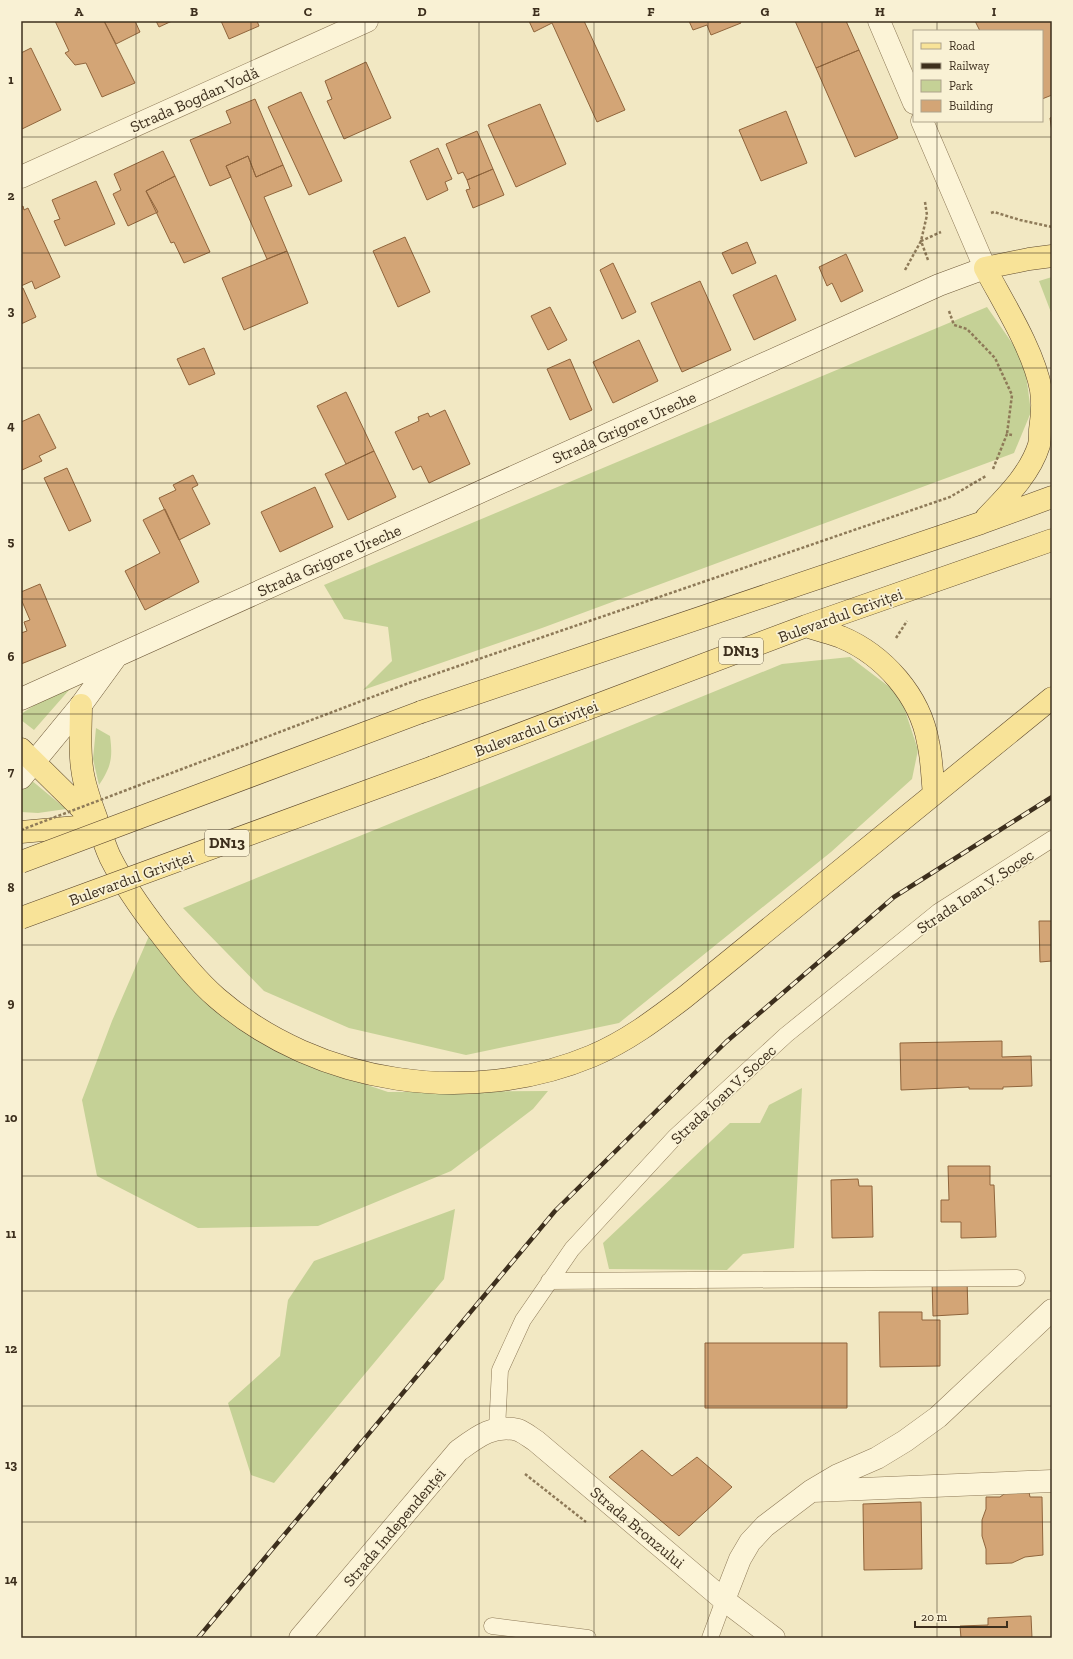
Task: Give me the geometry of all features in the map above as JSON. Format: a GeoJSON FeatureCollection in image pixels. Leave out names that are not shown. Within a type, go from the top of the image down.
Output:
{"type":"FeatureCollection","features":[{"type":"Feature","properties":{"kind":"main road"},"geometry":{"type":"LineString","coordinates":[[981,523],[1007,497],[1026,471],[1039,444],[1042,416],[1040,390],[1032,362],[985,268],[1052,256]]}},
{"type":"Feature","properties":{"kind":"main road"},"geometry":{"type":"LineString","coordinates":[[21,862],[421,712],[981,523],[1052,497]]}},
{"type":"Feature","properties":{"kind":"main road","name":"Bulevardul Griviței"},"geometry":{"type":"LineString","coordinates":[[21,918],[433,767],[806,626],[1052,540]]}},
{"type":"Feature","properties":{"kind":"main road"},"geometry":{"type":"LineString","coordinates":[[806,626],[841,638],[872,654],[899,681],[918,710],[928,742],[934,794]]}},
{"type":"Feature","properties":{"kind":"main road"},"geometry":{"type":"LineString","coordinates":[[81,705],[80,744],[82,768],[87,793],[110,856],[144,913],[183,964],[217,998],[255,1026],[289,1046],[358,1072],[396,1079],[438,1083],[480,1083],[519,1077],[553,1069],[592,1056],[641,1031],[685,997],[1052,698]]}},
{"type":"Feature","properties":{"kind":"main road"},"geometry":{"type":"LineString","coordinates":[[26,763],[99,825]]}},
{"type":"Feature","properties":{"kind":"main road"},"geometry":{"type":"LineString","coordinates":[[21,831],[99,825]]}},
{"type":"Feature","properties":{"kind":"street","name":"Strada Bogdan Vodă"},"geometry":{"type":"LineString","coordinates":[[21,177],[367,21]]}},
{"type":"Feature","properties":{"kind":"street"},"geometry":{"type":"LineString","coordinates":[[879,21],[913,101]]}},
{"type":"Feature","properties":{"kind":"street"},"geometry":{"type":"LineString","coordinates":[[922,122],[985,268]]}},
{"type":"Feature","properties":{"kind":"street","name":"Strada Grigore Ureche"},"geometry":{"type":"LineString","coordinates":[[21,699],[118,654],[932,289],[985,268]]}},
{"type":"Feature","properties":{"kind":"street","name":"Strada Grigore Ureche"},"geometry":{"type":"LineString","coordinates":[[26,763],[81,705],[118,654]]}},
{"type":"Feature","properties":{"kind":"street"},"geometry":{"type":"LineString","coordinates":[[724,1600],[740,1559],[750,1542],[765,1526],[812,1491],[838,1475],[878,1458],[898,1446],[938,1417],[1052,1310]]}},
{"type":"Feature","properties":{"kind":"street","name":"Strada Bronzului"},"geometry":{"type":"LineString","coordinates":[[497,1429],[518,1430],[536,1441],[724,1600],[774,1638]]}},
{"type":"Feature","properties":{"kind":"street","name":"Strada Independenței"},"geometry":{"type":"LineString","coordinates":[[300,1638],[458,1452],[482,1433],[497,1429]]}},
{"type":"Feature","properties":{"kind":"street"},"geometry":{"type":"LineString","coordinates":[[812,1491],[1052,1481]]}},
{"type":"Feature","properties":{"kind":"lane","name":"Strada Ioan V. Socec"},"geometry":{"type":"LineString","coordinates":[[497,1429],[500,1370],[523,1320],[572,1249],[675,1137],[786,1035],[938,912],[1052,839]]}},
{"type":"Feature","properties":{"kind":"lane"},"geometry":{"type":"LineString","coordinates":[[549,1281],[1017,1278]]}},
{"type":"Feature","properties":{"kind":"lane"},"geometry":{"type":"LineString","coordinates":[[710,1638],[724,1600]]}},
{"type":"Feature","properties":{"kind":"lane"},"geometry":{"type":"LineString","coordinates":[[492,1626],[588,1638]]}},
{"type":"Feature","properties":{"kind":"path"},"geometry":{"type":"LineString","coordinates":[[21,831],[409,683],[950,497],[991,473],[1007,434],[1012,396],[995,358],[967,329]]}},
{"type":"Feature","properties":{"kind":"path"},"geometry":{"type":"LineString","coordinates":[[1007,434],[1040,437]]}},
{"type":"Feature","properties":{"kind":"green space"},"geometry":{"type":"Polygon","coordinates":[[[1052,277],[1052,315],[1039,281],[1052,277]]]}},
{"type":"Feature","properties":{"kind":"green space"},"geometry":{"type":"Polygon","coordinates":[[[987,307],[1024,360],[1031,412],[1014,453],[542,628],[363,690],[392,661],[388,627],[344,619],[324,585],[987,307]]]}},
{"type":"Feature","properties":{"kind":"green space"},"geometry":{"type":"Polygon","coordinates":[[[850,657],[900,695],[918,750],[912,779],[831,852],[619,1023],[466,1055],[349,1028],[264,991],[183,908],[782,664],[850,657]]]}},
{"type":"Feature","properties":{"kind":"green space"},"geometry":{"type":"Polygon","coordinates":[[[84,673],[34,730],[21,720],[21,714],[84,673]]]}},
{"type":"Feature","properties":{"kind":"green space"},"geometry":{"type":"Polygon","coordinates":[[[96,728],[110,736],[111,744],[109,767],[99,785],[93,759],[96,728]]]}},
{"type":"Feature","properties":{"kind":"green space"},"geometry":{"type":"Polygon","coordinates":[[[31,780],[66,809],[38,813],[21,812],[21,790],[31,780]]]}},
{"type":"Feature","properties":{"kind":"green space"},"geometry":{"type":"Polygon","coordinates":[[[149,936],[214,1006],[299,1062],[388,1092],[548,1091],[533,1109],[451,1171],[318,1226],[198,1228],[97,1176],[82,1100],[112,1021],[149,936]]]}},
{"type":"Feature","properties":{"kind":"green space"},"geometry":{"type":"Polygon","coordinates":[[[802,1088],[794,1248],[743,1254],[727,1270],[609,1269],[603,1243],[730,1123],[760,1123],[769,1105],[802,1088]]]}},
{"type":"Feature","properties":{"kind":"green space"},"geometry":{"type":"Polygon","coordinates":[[[455,1209],[444,1279],[274,1483],[251,1475],[228,1403],[280,1356],[288,1300],[314,1261],[455,1209]]]}},
{"type":"Feature","properties":{"kind":"building"},"geometry":{"type":"Polygon","coordinates":[[[55,21],[104,21],[135,83],[102,97],[86,63],[75,65],[65,53],[69,51],[55,21]]]}},
{"type":"Feature","properties":{"kind":"building"},"geometry":{"type":"Polygon","coordinates":[[[104,21],[135,21],[140,32],[116,44],[104,21]]]}},
{"type":"Feature","properties":{"kind":"building"},"geometry":{"type":"Polygon","coordinates":[[[156,21],[172,21],[159,27],[156,21]]]}},
{"type":"Feature","properties":{"kind":"building"},"geometry":{"type":"Polygon","coordinates":[[[221,21],[257,21],[259,26],[229,39],[221,21]]]}},
{"type":"Feature","properties":{"kind":"building"},"geometry":{"type":"Polygon","coordinates":[[[529,21],[584,21],[625,110],[597,122],[552,23],[534,32],[529,21]]]}},
{"type":"Feature","properties":{"kind":"building"},"geometry":{"type":"Polygon","coordinates":[[[689,21],[740,21],[741,23],[711,35],[707,25],[693,30],[689,21]]]}},
{"type":"Feature","properties":{"kind":"building"},"geometry":{"type":"Polygon","coordinates":[[[795,21],[846,21],[859,50],[816,68],[795,21]]]}},
{"type":"Feature","properties":{"kind":"building"},"geometry":{"type":"Polygon","coordinates":[[[975,21],[1052,21],[1052,95],[1043,99],[1043,30],[980,30],[975,21]]]}},
{"type":"Feature","properties":{"kind":"building"},"geometry":{"type":"Polygon","coordinates":[[[31,48],[61,110],[22,129],[21,53],[31,48]]]}},
{"type":"Feature","properties":{"kind":"building"},"geometry":{"type":"Polygon","coordinates":[[[859,50],[898,138],[855,157],[816,68],[859,50]]]}},
{"type":"Feature","properties":{"kind":"building"},"geometry":{"type":"Polygon","coordinates":[[[366,62],[391,118],[344,139],[327,101],[332,99],[325,81],[366,62]]]}},
{"type":"Feature","properties":{"kind":"building"},"geometry":{"type":"Polygon","coordinates":[[[301,92],[342,181],[309,195],[268,107],[301,92]]]}},
{"type":"Feature","properties":{"kind":"building"},"geometry":{"type":"Polygon","coordinates":[[[255,99],[283,165],[256,177],[248,156],[226,166],[231,177],[210,186],[190,140],[231,123],[226,111],[255,99]]]}},
{"type":"Feature","properties":{"kind":"building"},"geometry":{"type":"Polygon","coordinates":[[[540,104],[566,164],[516,187],[488,125],[540,104]]]}},
{"type":"Feature","properties":{"kind":"building"},"geometry":{"type":"Polygon","coordinates":[[[786,111],[807,163],[761,181],[739,130],[786,111]]]}},
{"type":"Feature","properties":{"kind":"building"},"geometry":{"type":"Polygon","coordinates":[[[1052,117],[1052,132],[1050,118],[1052,117]]]}},
{"type":"Feature","properties":{"kind":"building"},"geometry":{"type":"Polygon","coordinates":[[[477,131],[493,169],[467,180],[463,172],[458,174],[446,144],[477,131]]]}},
{"type":"Feature","properties":{"kind":"building"},"geometry":{"type":"Polygon","coordinates":[[[438,148],[452,179],[445,182],[448,190],[427,200],[410,161],[438,148]]]}},
{"type":"Feature","properties":{"kind":"building"},"geometry":{"type":"Polygon","coordinates":[[[163,151],[175,176],[146,191],[158,212],[128,226],[113,194],[121,190],[114,174],[163,151]]]}},
{"type":"Feature","properties":{"kind":"building"},"geometry":{"type":"Polygon","coordinates":[[[248,156],[256,177],[283,165],[292,186],[264,197],[287,251],[267,259],[226,166],[248,156]]]}},
{"type":"Feature","properties":{"kind":"building"},"geometry":{"type":"Polygon","coordinates":[[[493,169],[504,195],[473,208],[466,190],[470,189],[467,180],[493,169]]]}},
{"type":"Feature","properties":{"kind":"building"},"geometry":{"type":"Polygon","coordinates":[[[175,176],[210,252],[184,263],[174,242],[171,243],[146,191],[175,176]]]}},
{"type":"Feature","properties":{"kind":"building"},"geometry":{"type":"Polygon","coordinates":[[[96,181],[115,224],[65,246],[54,221],[60,219],[52,200],[96,181]]]}},
{"type":"Feature","properties":{"kind":"building"},"geometry":{"type":"Polygon","coordinates":[[[23,206],[24,210],[28,208],[60,277],[35,289],[32,281],[21,286],[21,207],[23,206]]]}},
{"type":"Feature","properties":{"kind":"building"},"geometry":{"type":"Polygon","coordinates":[[[405,237],[430,292],[398,307],[373,251],[405,237]]]}},
{"type":"Feature","properties":{"kind":"building"},"geometry":{"type":"Polygon","coordinates":[[[747,242],[756,263],[732,274],[722,253],[747,242]]]}},
{"type":"Feature","properties":{"kind":"building"},"geometry":{"type":"Polygon","coordinates":[[[287,251],[308,303],[244,330],[222,278],[287,251]]]}},
{"type":"Feature","properties":{"kind":"building"},"geometry":{"type":"Polygon","coordinates":[[[846,254],[863,291],[841,302],[832,283],[827,286],[819,267],[846,254]]]}},
{"type":"Feature","properties":{"kind":"building"},"geometry":{"type":"Polygon","coordinates":[[[613,263],[636,312],[622,319],[600,270],[613,263]]]}},
{"type":"Feature","properties":{"kind":"building"},"geometry":{"type":"Polygon","coordinates":[[[776,275],[796,320],[754,340],[733,295],[776,275]]]}},
{"type":"Feature","properties":{"kind":"building"},"geometry":{"type":"Polygon","coordinates":[[[700,281],[731,350],[682,372],[651,303],[700,281]]]}},
{"type":"Feature","properties":{"kind":"building"},"geometry":{"type":"Polygon","coordinates":[[[21,288],[23,288],[36,317],[21,324],[21,288]]]}},
{"type":"Feature","properties":{"kind":"building"},"geometry":{"type":"Polygon","coordinates":[[[550,307],[567,340],[548,350],[531,316],[550,307]]]}},
{"type":"Feature","properties":{"kind":"building"},"geometry":{"type":"Polygon","coordinates":[[[639,340],[658,381],[613,403],[593,362],[639,340]]]}},
{"type":"Feature","properties":{"kind":"building"},"geometry":{"type":"Polygon","coordinates":[[[204,348],[215,374],[189,385],[177,359],[204,348]]]}},
{"type":"Feature","properties":{"kind":"building"},"geometry":{"type":"Polygon","coordinates":[[[570,359],[592,410],[570,420],[547,369],[570,359]]]}},
{"type":"Feature","properties":{"kind":"building"},"geometry":{"type":"Polygon","coordinates":[[[346,392],[374,451],[346,464],[317,406],[346,392]]]}},
{"type":"Feature","properties":{"kind":"building"},"geometry":{"type":"Polygon","coordinates":[[[445,410],[470,464],[429,483],[421,466],[413,470],[395,432],[419,421],[418,417],[428,413],[430,417],[445,410]]]}},
{"type":"Feature","properties":{"kind":"building"},"geometry":{"type":"Polygon","coordinates":[[[39,414],[56,448],[39,456],[42,461],[22,470],[21,422],[39,414]]]}},
{"type":"Feature","properties":{"kind":"building"},"geometry":{"type":"Polygon","coordinates":[[[374,451],[396,497],[348,520],[325,474],[374,451]]]}},
{"type":"Feature","properties":{"kind":"building"},"geometry":{"type":"Polygon","coordinates":[[[67,468],[91,521],[69,531],[44,478],[67,468]]]}},
{"type":"Feature","properties":{"kind":"building"},"geometry":{"type":"Polygon","coordinates":[[[193,475],[198,485],[192,488],[210,524],[179,540],[159,498],[176,490],[173,485],[193,475]]]}},
{"type":"Feature","properties":{"kind":"building"},"geometry":{"type":"Polygon","coordinates":[[[315,487],[333,527],[280,552],[261,512],[315,487]]]}},
{"type":"Feature","properties":{"kind":"building"},"geometry":{"type":"Polygon","coordinates":[[[165,509],[199,582],[145,610],[125,571],[160,553],[143,520],[165,509]]]}},
{"type":"Feature","properties":{"kind":"building"},"geometry":{"type":"Polygon","coordinates":[[[40,584],[66,646],[21,664],[21,633],[27,631],[24,622],[30,620],[21,599],[21,592],[40,584]]]}},
{"type":"Feature","properties":{"kind":"building"},"geometry":{"type":"Polygon","coordinates":[[[1039,921],[1052,921],[1052,961],[1040,962],[1039,921]]]}},
{"type":"Feature","properties":{"kind":"building"},"geometry":{"type":"Polygon","coordinates":[[[1002,1041],[1002,1057],[1031,1056],[1032,1086],[1003,1087],[1003,1089],[969,1089],[969,1087],[901,1090],[900,1043],[1002,1041]]]}},
{"type":"Feature","properties":{"kind":"building"},"geometry":{"type":"Polygon","coordinates":[[[948,1166],[990,1166],[990,1185],[994,1185],[996,1237],[961,1238],[961,1222],[941,1222],[941,1200],[949,1200],[948,1166]]]}},
{"type":"Feature","properties":{"kind":"building"},"geometry":{"type":"Polygon","coordinates":[[[858,1179],[859,1186],[872,1186],[873,1237],[832,1238],[831,1180],[858,1179]]]}},
{"type":"Feature","properties":{"kind":"building"},"geometry":{"type":"Polygon","coordinates":[[[967,1279],[968,1314],[933,1316],[932,1280],[967,1279]]]}},
{"type":"Feature","properties":{"kind":"building"},"geometry":{"type":"Polygon","coordinates":[[[879,1312],[922,1312],[922,1320],[940,1320],[940,1366],[880,1367],[879,1312]]]}},
{"type":"Feature","properties":{"kind":"building"},"geometry":{"type":"Polygon","coordinates":[[[705,1343],[847,1343],[847,1408],[705,1408],[705,1343]]]}},
{"type":"Feature","properties":{"kind":"building"},"geometry":{"type":"Polygon","coordinates":[[[642,1450],[672,1476],[697,1457],[732,1487],[679,1536],[609,1477],[642,1450]]]}},
{"type":"Feature","properties":{"kind":"building"},"geometry":{"type":"Polygon","coordinates":[[[1007,1492],[1029,1492],[1030,1497],[1042,1497],[1043,1555],[1025,1557],[1012,1563],[986,1564],[986,1549],[982,1536],[982,1520],[986,1509],[986,1497],[1000,1497],[1007,1492]]]}},
{"type":"Feature","properties":{"kind":"building"},"geometry":{"type":"Polygon","coordinates":[[[921,1502],[922,1569],[864,1570],[863,1504],[921,1502]]]}},
{"type":"Feature","properties":{"kind":"building"},"geometry":{"type":"Polygon","coordinates":[[[1031,1616],[1032,1638],[961,1638],[960,1626],[988,1625],[988,1618],[1031,1616]]]}},
{"type":"Feature","properties":{"kind":"railway"},"geometry":{"type":"LineString","coordinates":[[198,1638],[555,1211],[726,1042],[894,897],[1052,797]]}}]}
